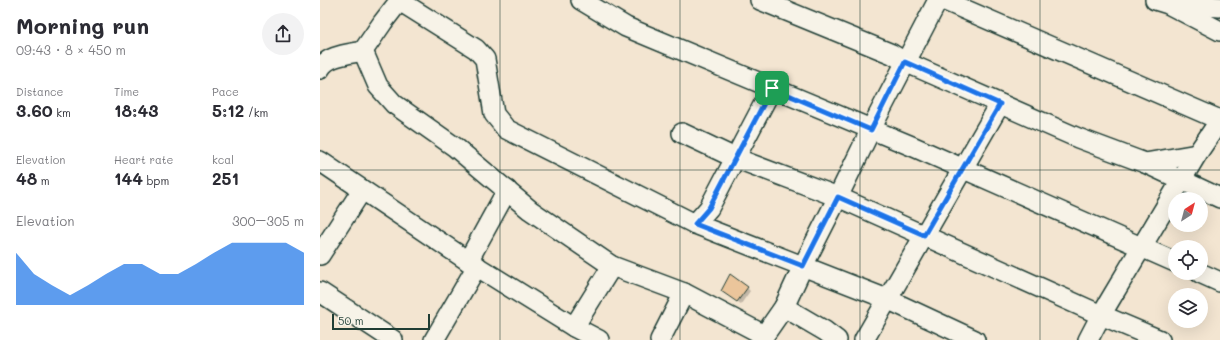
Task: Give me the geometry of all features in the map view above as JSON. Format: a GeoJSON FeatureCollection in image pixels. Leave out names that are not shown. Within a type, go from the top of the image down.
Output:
{"type":"FeatureCollection","features":[{"type":"Feature","properties":{"kind":"street"},"geometry":{"type":"LineString","coordinates":[[363,51],[399,0],[476,49],[485,59],[494,114],[506,129],[695,224],[887,299],[975,340]]}},
{"type":"Feature","properties":{"kind":"street"},"geometry":{"type":"LineString","coordinates":[[581,0],[626,27],[914,147],[1168,259]]}},
{"type":"Feature","properties":{"kind":"street"},"geometry":{"type":"LineString","coordinates":[[760,0],[892,54],[905,62],[1000,104],[1078,138],[1144,163],[1220,198]]}},
{"type":"Feature","properties":{"kind":"street"},"geometry":{"type":"LineString","coordinates":[[773,323],[938,0]]}},
{"type":"Feature","properties":{"kind":"street"},"geometry":{"type":"LineString","coordinates":[[943,0],[1220,120],[1197,154],[1101,315],[1088,340]]}},
{"type":"Feature","properties":{"kind":"street"},"geometry":{"type":"LineString","coordinates":[[1162,2],[1220,7]]}},
{"type":"Feature","properties":{"kind":"street"},"geometry":{"type":"LineString","coordinates":[[1162,2],[1220,30]]}},
{"type":"Feature","properties":{"kind":"street"},"geometry":{"type":"LineString","coordinates":[[320,69],[327,53],[363,51]]}},
{"type":"Feature","properties":{"kind":"street"},"geometry":{"type":"LineString","coordinates":[[363,51],[378,86],[394,104],[456,147],[530,210],[612,266],[684,293],[773,323],[825,331],[837,340]]}},
{"type":"Feature","properties":{"kind":"street"},"geometry":{"type":"LineString","coordinates":[[695,224],[709,208],[772,88]]}},
{"type":"Feature","properties":{"kind":"street"},"geometry":{"type":"LineString","coordinates":[[864,340],[1000,104]]}},
{"type":"Feature","properties":{"kind":"street"},"geometry":{"type":"LineString","coordinates":[[682,133],[735,158],[838,197],[1160,340]]}},
{"type":"Feature","properties":{"kind":"street"},"geometry":{"type":"LineString","coordinates":[[1144,163],[1197,154]]}},
{"type":"Feature","properties":{"kind":"street"},"geometry":{"type":"LineString","coordinates":[[320,161],[472,263],[574,327],[599,340]]}},
{"type":"Feature","properties":{"kind":"street"},"geometry":{"type":"LineString","coordinates":[[320,255],[362,190]]}},
{"type":"Feature","properties":{"kind":"street"},"geometry":{"type":"LineString","coordinates":[[434,340],[507,190]]}},
{"type":"Feature","properties":{"kind":"street"},"geometry":{"type":"LineString","coordinates":[[574,327],[612,266]]}},
{"type":"Feature","properties":{"kind":"street"},"geometry":{"type":"LineString","coordinates":[[1208,277],[1220,282]]}},
{"type":"Feature","properties":{"kind":"street"},"geometry":{"type":"LineString","coordinates":[[320,292],[393,340]]}},
{"type":"Feature","properties":{"kind":"street"},"geometry":{"type":"LineString","coordinates":[[660,340],[684,293]]}},
{"type":"Feature","properties":{"kind":"building"},"geometry":{"type":"Polygon","coordinates":[[[730,274],[748,287],[737,302],[721,291],[730,274]]]}},
{"type":"Feature","properties":{"kind":"route"},"geometry":{"type":"LineString","coordinates":[[905,62],[1000,104],[924,235],[838,197],[803,266],[695,224],[709,208],[772,88],[871,130],[905,62]]}}]}
